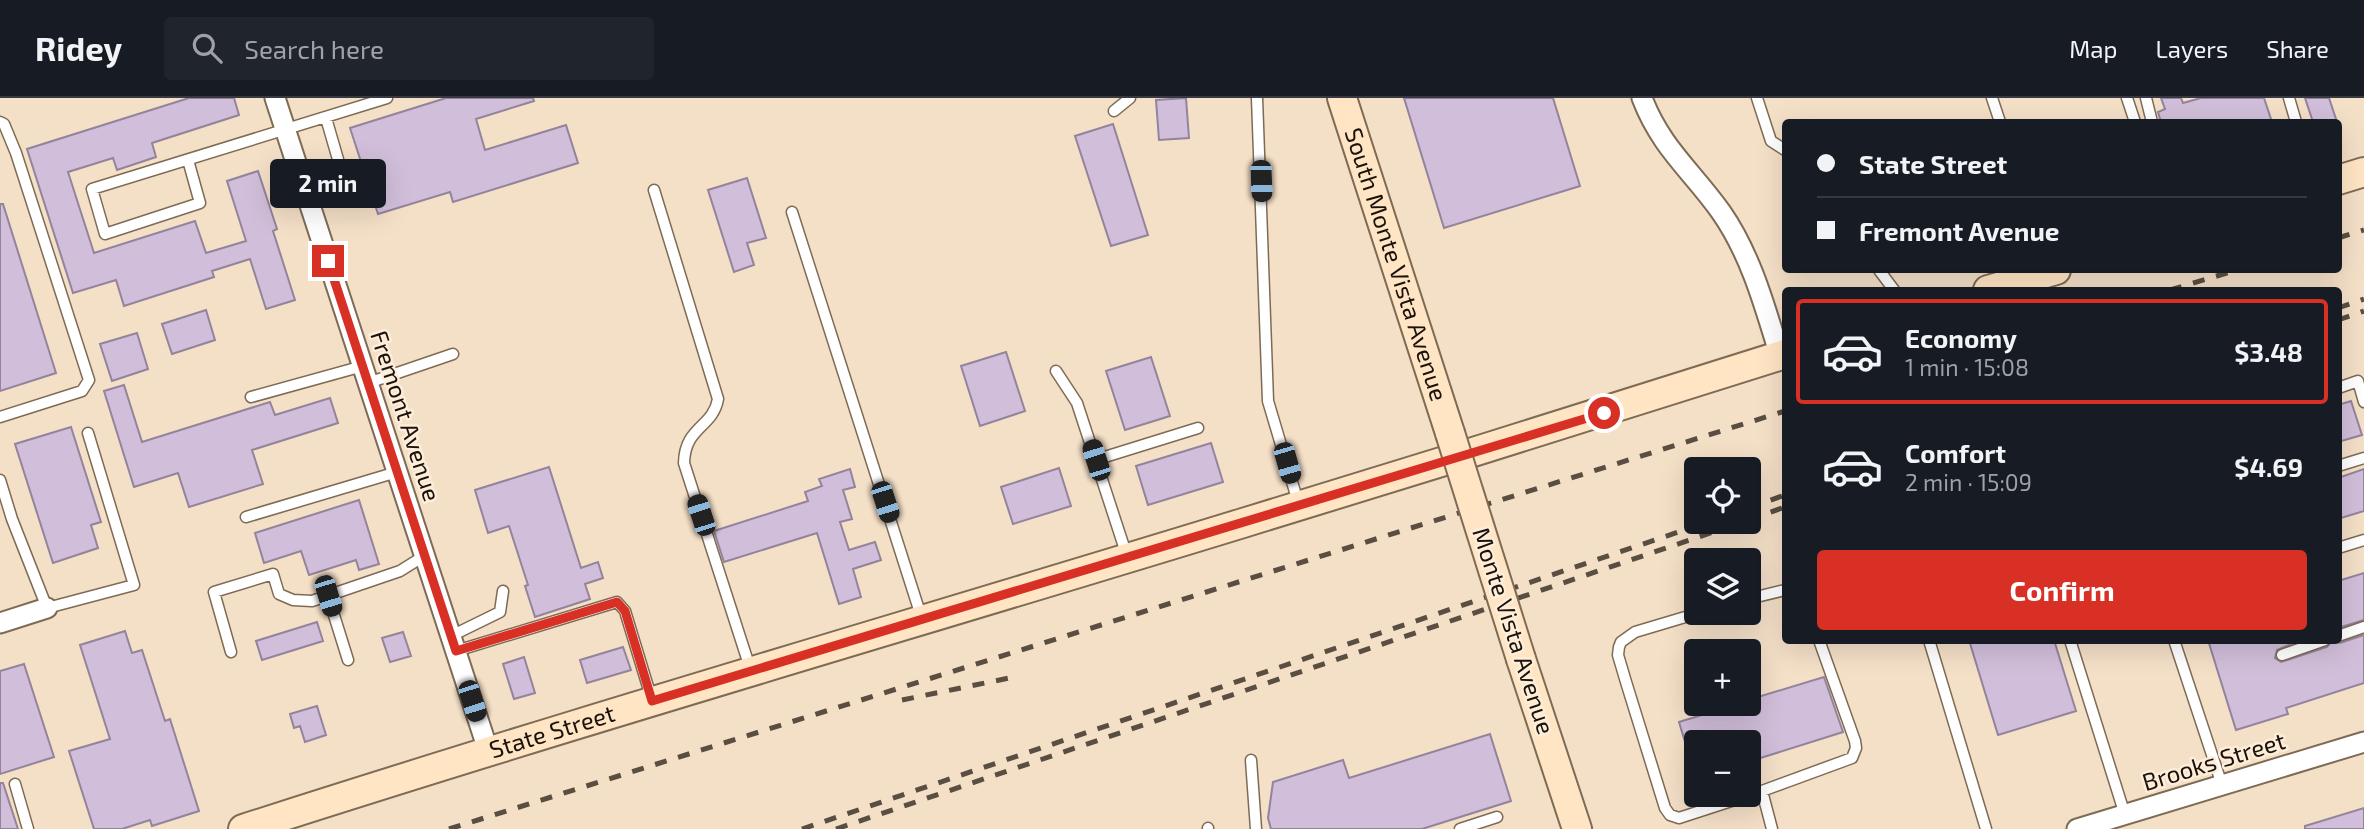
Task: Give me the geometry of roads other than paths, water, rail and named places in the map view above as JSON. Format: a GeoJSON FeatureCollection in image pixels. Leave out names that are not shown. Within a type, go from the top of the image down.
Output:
{"type":"FeatureCollection","features":[{"type":"Feature","properties":{"kind":"street","name":"Fremont Avenue"},"geometry":{"type":"LineString","coordinates":[[275,98],[488,750]]}},
{"type":"Feature","properties":{"kind":"street","name":"South Monte Vista Avenue"},"geometry":{"type":"LineString","coordinates":[[1342,98],[1450,433]]}},
{"type":"Feature","properties":{"kind":"street"},"geometry":{"type":"LineString","coordinates":[[1642,98],[1649,117],[1668,149],[1722,213],[1744,253],[1782,355]]}},
{"type":"Feature","properties":{"kind":"street"},"geometry":{"type":"LineString","coordinates":[[2342,179],[2364,172]]}},
{"type":"Feature","properties":{"kind":"street"},"geometry":{"type":"LineString","coordinates":[[1997,287],[2042,273]]}},
{"type":"Feature","properties":{"kind":"street","name":"State Street"},"geometry":{"type":"LineString","coordinates":[[243,829],[488,750],[1604,413],[1782,355]]}},
{"type":"Feature","properties":{"kind":"street","name":"Monte Vista Avenue"},"geometry":{"type":"LineString","coordinates":[[1450,433],[1577,829]]}},
{"type":"Feature","properties":{"kind":"street"},"geometry":{"type":"LineString","coordinates":[[0,623],[47,608]]}},
{"type":"Feature","properties":{"kind":"street","name":"Brooks Street"},"geometry":{"type":"LineString","coordinates":[[2077,829],[2364,742]]}},
{"type":"Feature","properties":{"kind":"lane"},"geometry":{"type":"LineString","coordinates":[[188,160],[200,203],[105,234],[92,189],[387,98]]}},
{"type":"Feature","properties":{"kind":"lane"},"geometry":{"type":"LineString","coordinates":[[1114,111],[1129,98]]}},
{"type":"Feature","properties":{"kind":"lane"},"geometry":{"type":"LineString","coordinates":[[1257,98],[1268,401],[1299,506]]}},
{"type":"Feature","properties":{"kind":"lane"},"geometry":{"type":"LineString","coordinates":[[1757,98],[1771,141],[1782,148]]}},
{"type":"Feature","properties":{"kind":"lane"},"geometry":{"type":"LineString","coordinates":[[1992,98],[1999,119]]}},
{"type":"Feature","properties":{"kind":"lane"},"geometry":{"type":"LineString","coordinates":[[2127,98],[2134,119]]}},
{"type":"Feature","properties":{"kind":"lane"},"geometry":{"type":"LineString","coordinates":[[2146,98],[2150,119]]}},
{"type":"Feature","properties":{"kind":"lane"},"geometry":{"type":"LineString","coordinates":[[2289,98],[2295,119]]}},
{"type":"Feature","properties":{"kind":"lane"},"geometry":{"type":"LineString","coordinates":[[326,118],[346,187]]}},
{"type":"Feature","properties":{"kind":"lane"},"geometry":{"type":"LineString","coordinates":[[0,122],[4,124],[16,153],[89,380],[82,391],[0,417]]}},
{"type":"Feature","properties":{"kind":"lane"},"geometry":{"type":"LineString","coordinates":[[654,190],[718,399],[716,411],[690,437],[685,448],[684,463],[751,671]]}},
{"type":"Feature","properties":{"kind":"lane"},"geometry":{"type":"LineString","coordinates":[[792,212],[922,620]]}},
{"type":"Feature","properties":{"kind":"lane"},"geometry":{"type":"LineString","coordinates":[[251,397],[365,375],[453,354]]}},
{"type":"Feature","properties":{"kind":"lane"},"geometry":{"type":"LineString","coordinates":[[1056,371],[1077,403],[1127,558]]}},
{"type":"Feature","properties":{"kind":"lane"},"geometry":{"type":"LineString","coordinates":[[2342,386],[2358,381],[2364,402]]}},
{"type":"Feature","properties":{"kind":"lane"},"geometry":{"type":"LineString","coordinates":[[1096,460],[1198,428]]}},
{"type":"Feature","properties":{"kind":"lane"},"geometry":{"type":"LineString","coordinates":[[0,480],[12,519],[47,608],[134,585],[88,433]]}},
{"type":"Feature","properties":{"kind":"lane"},"geometry":{"type":"LineString","coordinates":[[2342,465],[2364,458]]}},
{"type":"Feature","properties":{"kind":"lane"},"geometry":{"type":"LineString","coordinates":[[246,517],[397,472]]}},
{"type":"Feature","properties":{"kind":"lane"},"geometry":{"type":"LineString","coordinates":[[2342,547],[2364,540]]}},
{"type":"Feature","properties":{"kind":"lane"},"geometry":{"type":"LineString","coordinates":[[232,652],[214,592],[273,574],[279,594],[293,600],[312,601],[400,571],[424,556]]}},
{"type":"Feature","properties":{"kind":"lane"},"geometry":{"type":"LineString","coordinates":[[453,644],[500,612],[503,591]]}},
{"type":"Feature","properties":{"kind":"lane"},"geometry":{"type":"LineString","coordinates":[[1761,596],[1782,591]]}},
{"type":"Feature","properties":{"kind":"lane"},"geometry":{"type":"LineString","coordinates":[[328,596],[348,660]]}},
{"type":"Feature","properties":{"kind":"lane"},"geometry":{"type":"LineString","coordinates":[[453,644],[617,602],[625,611],[652,701]]}},
{"type":"Feature","properties":{"kind":"lane"},"geometry":{"type":"LineString","coordinates":[[1684,617],[1635,632],[1621,642],[1618,655],[1665,808],[1670,815],[1679,818],[1849,761],[1855,754],[1855,741],[1820,644]]}},
{"type":"Feature","properties":{"kind":"lane"},"geometry":{"type":"LineString","coordinates":[[2342,635],[2364,627]]}},
{"type":"Feature","properties":{"kind":"lane"},"geometry":{"type":"LineString","coordinates":[[1929,644],[1986,829]]}},
{"type":"Feature","properties":{"kind":"lane"},"geometry":{"type":"LineString","coordinates":[[2071,644],[2125,815]]}},
{"type":"Feature","properties":{"kind":"lane"},"geometry":{"type":"LineString","coordinates":[[2175,644],[2222,785]]}},
{"type":"Feature","properties":{"kind":"lane"},"geometry":{"type":"LineString","coordinates":[[2282,655],[2314,644]]}},
{"type":"Feature","properties":{"kind":"lane"},"geometry":{"type":"LineString","coordinates":[[1251,760],[1256,829]]}},
{"type":"Feature","properties":{"kind":"lane"},"geometry":{"type":"LineString","coordinates":[[15,784],[28,829]]}},
{"type":"Feature","properties":{"kind":"lane"},"geometry":{"type":"LineString","coordinates":[[1762,791],[1772,829]]}},
{"type":"Feature","properties":{"kind":"lane"},"geometry":{"type":"LineString","coordinates":[[1460,829],[1497,817]]}},
{"type":"Feature","properties":{"kind":"railway"},"geometry":{"type":"LineString","coordinates":[[2342,237],[2364,230]]}},
{"type":"Feature","properties":{"kind":"railway"},"geometry":{"type":"LineString","coordinates":[[2180,287],[2227,273]]}},
{"type":"Feature","properties":{"kind":"railway"},"geometry":{"type":"LineString","coordinates":[[2342,307],[2364,299]]}},
{"type":"Feature","properties":{"kind":"railway"},"geometry":{"type":"LineString","coordinates":[[2342,319],[2364,311]]}},
{"type":"Feature","properties":{"kind":"railway"},"geometry":{"type":"LineString","coordinates":[[449,829],[1782,412]]}},
{"type":"Feature","properties":{"kind":"railway"},"geometry":{"type":"LineString","coordinates":[[1761,503],[1782,496]]}},
{"type":"Feature","properties":{"kind":"railway"},"geometry":{"type":"LineString","coordinates":[[1761,515],[1782,508]]}},
{"type":"Feature","properties":{"kind":"railway"},"geometry":{"type":"LineString","coordinates":[[802,829],[1684,530]]}},
{"type":"Feature","properties":{"kind":"railway"},"geometry":{"type":"LineString","coordinates":[[836,829],[1708,534]]}},
{"type":"Feature","properties":{"kind":"railway"},"geometry":{"type":"LineString","coordinates":[[902,700],[1014,677]]}}]}
